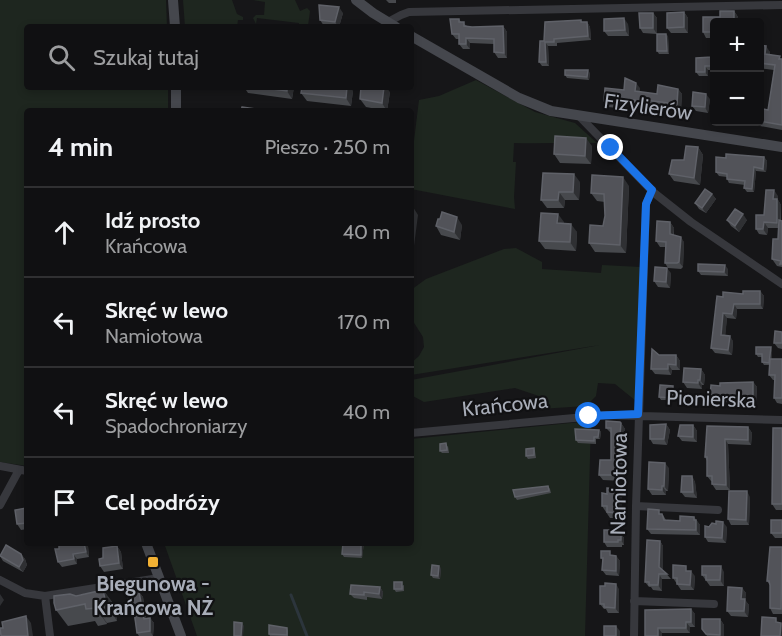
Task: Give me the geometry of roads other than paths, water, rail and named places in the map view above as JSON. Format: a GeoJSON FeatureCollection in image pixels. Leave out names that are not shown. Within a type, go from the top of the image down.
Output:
{"type":"FeatureCollection","features":[{"type":"Feature","properties":{"kind":"street"},"geometry":{"type":"LineString","coordinates":[[173,0],[175,24]]}},
{"type":"Feature","properties":{"kind":"street"},"geometry":{"type":"LineString","coordinates":[[356,0],[391,24]]}},
{"type":"Feature","properties":{"kind":"street"},"geometry":{"type":"LineString","coordinates":[[393,24],[401,15],[409,12],[782,5]]}},
{"type":"Feature","properties":{"kind":"street","name":"Fizylierów"},"geometry":{"type":"LineString","coordinates":[[414,38],[531,104],[551,111],[782,147]]}},
{"type":"Feature","properties":{"kind":"street"},"geometry":{"type":"LineString","coordinates":[[176,90],[176,108]]}},
{"type":"Feature","properties":{"kind":"street"},"geometry":{"type":"LineString","coordinates":[[579,117],[652,190],[691,222],[782,284]]}},
{"type":"Feature","properties":{"kind":"street","name":"Namiotowa"},"geometry":{"type":"LineString","coordinates":[[634,636],[638,414],[646,204],[652,190]]}},
{"type":"Feature","properties":{"kind":"street","name":"Pionierska"},"geometry":{"type":"LineString","coordinates":[[638,414],[782,420]]}},
{"type":"Feature","properties":{"kind":"street","name":"Krańcowa"},"geometry":{"type":"LineString","coordinates":[[414,433],[572,417],[638,414]]}},
{"type":"Feature","properties":{"kind":"street"},"geometry":{"type":"LineString","coordinates":[[0,466],[23,470],[0,505]]}},
{"type":"Feature","properties":{"kind":"street"},"geometry":{"type":"LineString","coordinates":[[636,506],[717,510]]}},
{"type":"Feature","properties":{"kind":"street"},"geometry":{"type":"LineString","coordinates":[[147,546],[181,636]]}},
{"type":"Feature","properties":{"kind":"street"},"geometry":{"type":"LineString","coordinates":[[0,580],[25,593],[45,596],[159,578]]}},
{"type":"Feature","properties":{"kind":"street"},"geometry":{"type":"LineString","coordinates":[[45,596],[50,636]]}},
{"type":"Feature","properties":{"kind":"street"},"geometry":{"type":"LineString","coordinates":[[634,602],[714,604]]}},
{"type":"Feature","properties":{"kind":"waterway"},"geometry":{"type":"LineString","coordinates":[[291,595],[307,636]]}},
{"type":"Feature","properties":{"kind":"place","name":"Biegunowa - Krańcowa NŻ"},"geometry":{"type":"Point","coordinates":[153,562]}}]}
